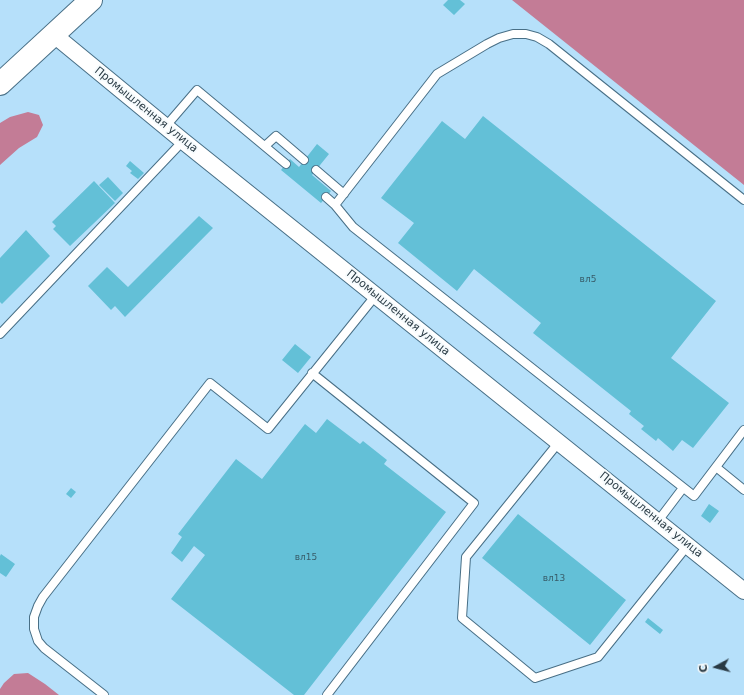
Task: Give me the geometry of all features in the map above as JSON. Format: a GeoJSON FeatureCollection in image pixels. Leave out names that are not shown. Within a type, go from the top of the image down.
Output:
{"type":"FeatureCollection","features":[{"type":"Feature","properties":{"kind":"main road"},"geometry":{"type":"LineString","coordinates":[[0,84],[91,0]]}},
{"type":"Feature","properties":{"kind":"street","name":"Промышленная улица"},"geometry":{"type":"LineString","coordinates":[[53,34],[183,141],[744,590]]}},
{"type":"Feature","properties":{"kind":"lane"},"geometry":{"type":"LineString","coordinates":[[335,205],[437,74],[499,38],[513,34],[526,34],[537,37],[549,44],[744,200]]}},
{"type":"Feature","properties":{"kind":"lane"},"geometry":{"type":"LineString","coordinates":[[166,126],[197,90],[286,164]]}},
{"type":"Feature","properties":{"kind":"lane"},"geometry":{"type":"LineString","coordinates":[[266,146],[276,136],[304,160]]}},
{"type":"Feature","properties":{"kind":"lane"},"geometry":{"type":"LineString","coordinates":[[0,334],[183,141]]}},
{"type":"Feature","properties":{"kind":"lane"},"geometry":{"type":"LineString","coordinates":[[316,170],[344,194]]}},
{"type":"Feature","properties":{"kind":"lane"},"geometry":{"type":"LineString","coordinates":[[326,197],[354,226],[694,496],[744,430]]}},
{"type":"Feature","properties":{"kind":"lane"},"geometry":{"type":"LineString","coordinates":[[104,695],[44,648],[38,641],[34,629],[34,618],[43,596],[210,383],[268,429],[376,295]]}},
{"type":"Feature","properties":{"kind":"lane"},"geometry":{"type":"LineString","coordinates":[[312,373],[474,503],[327,695]]}},
{"type":"Feature","properties":{"kind":"lane"},"geometry":{"type":"LineString","coordinates":[[559,442],[466,557],[462,618],[535,678],[598,657],[688,545]]}},
{"type":"Feature","properties":{"kind":"lane"},"geometry":{"type":"LineString","coordinates":[[716,467],[744,490]]}},
{"type":"Feature","properties":{"kind":"lane"},"geometry":{"type":"LineString","coordinates":[[658,520],[683,488]]}},
{"type":"Feature","properties":{"kind":"shaded area"},"geometry":{"type":"Polygon","coordinates":[[[512,0],[744,0],[744,185],[512,0]]]}},
{"type":"Feature","properties":{"kind":"shaded area"},"geometry":{"type":"Polygon","coordinates":[[[28,112],[39,115],[43,125],[37,137],[19,148],[0,165],[0,123],[10,117],[28,112]]]}},
{"type":"Feature","properties":{"kind":"shaded area"},"geometry":{"type":"Polygon","coordinates":[[[28,673],[59,695],[0,695],[0,689],[4,683],[14,674],[28,673]]]}},
{"type":"Feature","properties":{"kind":"building"},"geometry":{"type":"Polygon","coordinates":[[[448,0],[460,0],[465,4],[454,15],[443,5],[448,0]]]}},
{"type":"Feature","properties":{"kind":"building"},"geometry":{"type":"Polygon","coordinates":[[[483,116],[716,301],[671,358],[729,403],[693,448],[682,440],[673,451],[658,438],[656,441],[641,429],[644,426],[629,414],[631,411],[533,333],[541,323],[474,269],[457,291],[398,243],[414,223],[381,198],[442,121],[465,139],[483,116]]]}},
{"type":"Feature","properties":{"kind":"building"},"geometry":{"type":"Polygon","coordinates":[[[317,144],[329,154],[312,175],[331,191],[321,203],[281,170],[290,159],[299,167],[317,144]]]}},
{"type":"Feature","properties":{"kind":"building"},"geometry":{"type":"Polygon","coordinates":[[[130,161],[144,173],[138,179],[130,173],[132,171],[126,166],[130,161]]]}},
{"type":"Feature","properties":{"kind":"building"},"geometry":{"type":"Polygon","coordinates":[[[108,177],[123,193],[115,201],[99,185],[108,177]]]}},
{"type":"Feature","properties":{"kind":"building"},"geometry":{"type":"Polygon","coordinates":[[[94,181],[115,203],[70,246],[53,229],[56,226],[52,222],[94,181]]]}},
{"type":"Feature","properties":{"kind":"building"},"geometry":{"type":"Polygon","coordinates":[[[199,216],[213,228],[125,317],[115,306],[111,310],[88,286],[107,267],[128,287],[199,216]]]}},
{"type":"Feature","properties":{"kind":"building"},"geometry":{"type":"Polygon","coordinates":[[[26,230],[50,256],[2,304],[0,302],[0,258],[26,230]]]}},
{"type":"Feature","properties":{"kind":"building"},"geometry":{"type":"Polygon","coordinates":[[[295,344],[311,357],[298,373],[282,360],[295,344]]]}},
{"type":"Feature","properties":{"kind":"building"},"geometry":{"type":"Polygon","coordinates":[[[327,419],[360,444],[363,441],[387,460],[384,464],[446,512],[304,695],[294,695],[171,599],[205,555],[194,546],[182,562],[171,553],[182,537],[178,534],[236,459],[262,479],[305,424],[316,433],[327,419]]]}},
{"type":"Feature","properties":{"kind":"building"},"geometry":{"type":"Polygon","coordinates":[[[71,488],[76,492],[71,498],[66,494],[71,488]]]}},
{"type":"Feature","properties":{"kind":"building"},"geometry":{"type":"Polygon","coordinates":[[[709,504],[719,511],[710,523],[701,516],[709,504]]]}},
{"type":"Feature","properties":{"kind":"building"},"geometry":{"type":"Polygon","coordinates":[[[518,514],[626,600],[590,645],[482,558],[518,514]]]}},
{"type":"Feature","properties":{"kind":"building"},"geometry":{"type":"Polygon","coordinates":[[[1,554],[15,564],[6,577],[0,573],[1,554]]]}},
{"type":"Feature","properties":{"kind":"building"},"geometry":{"type":"Polygon","coordinates":[[[648,618],[663,630],[660,634],[645,622],[648,618]]]}}]}
